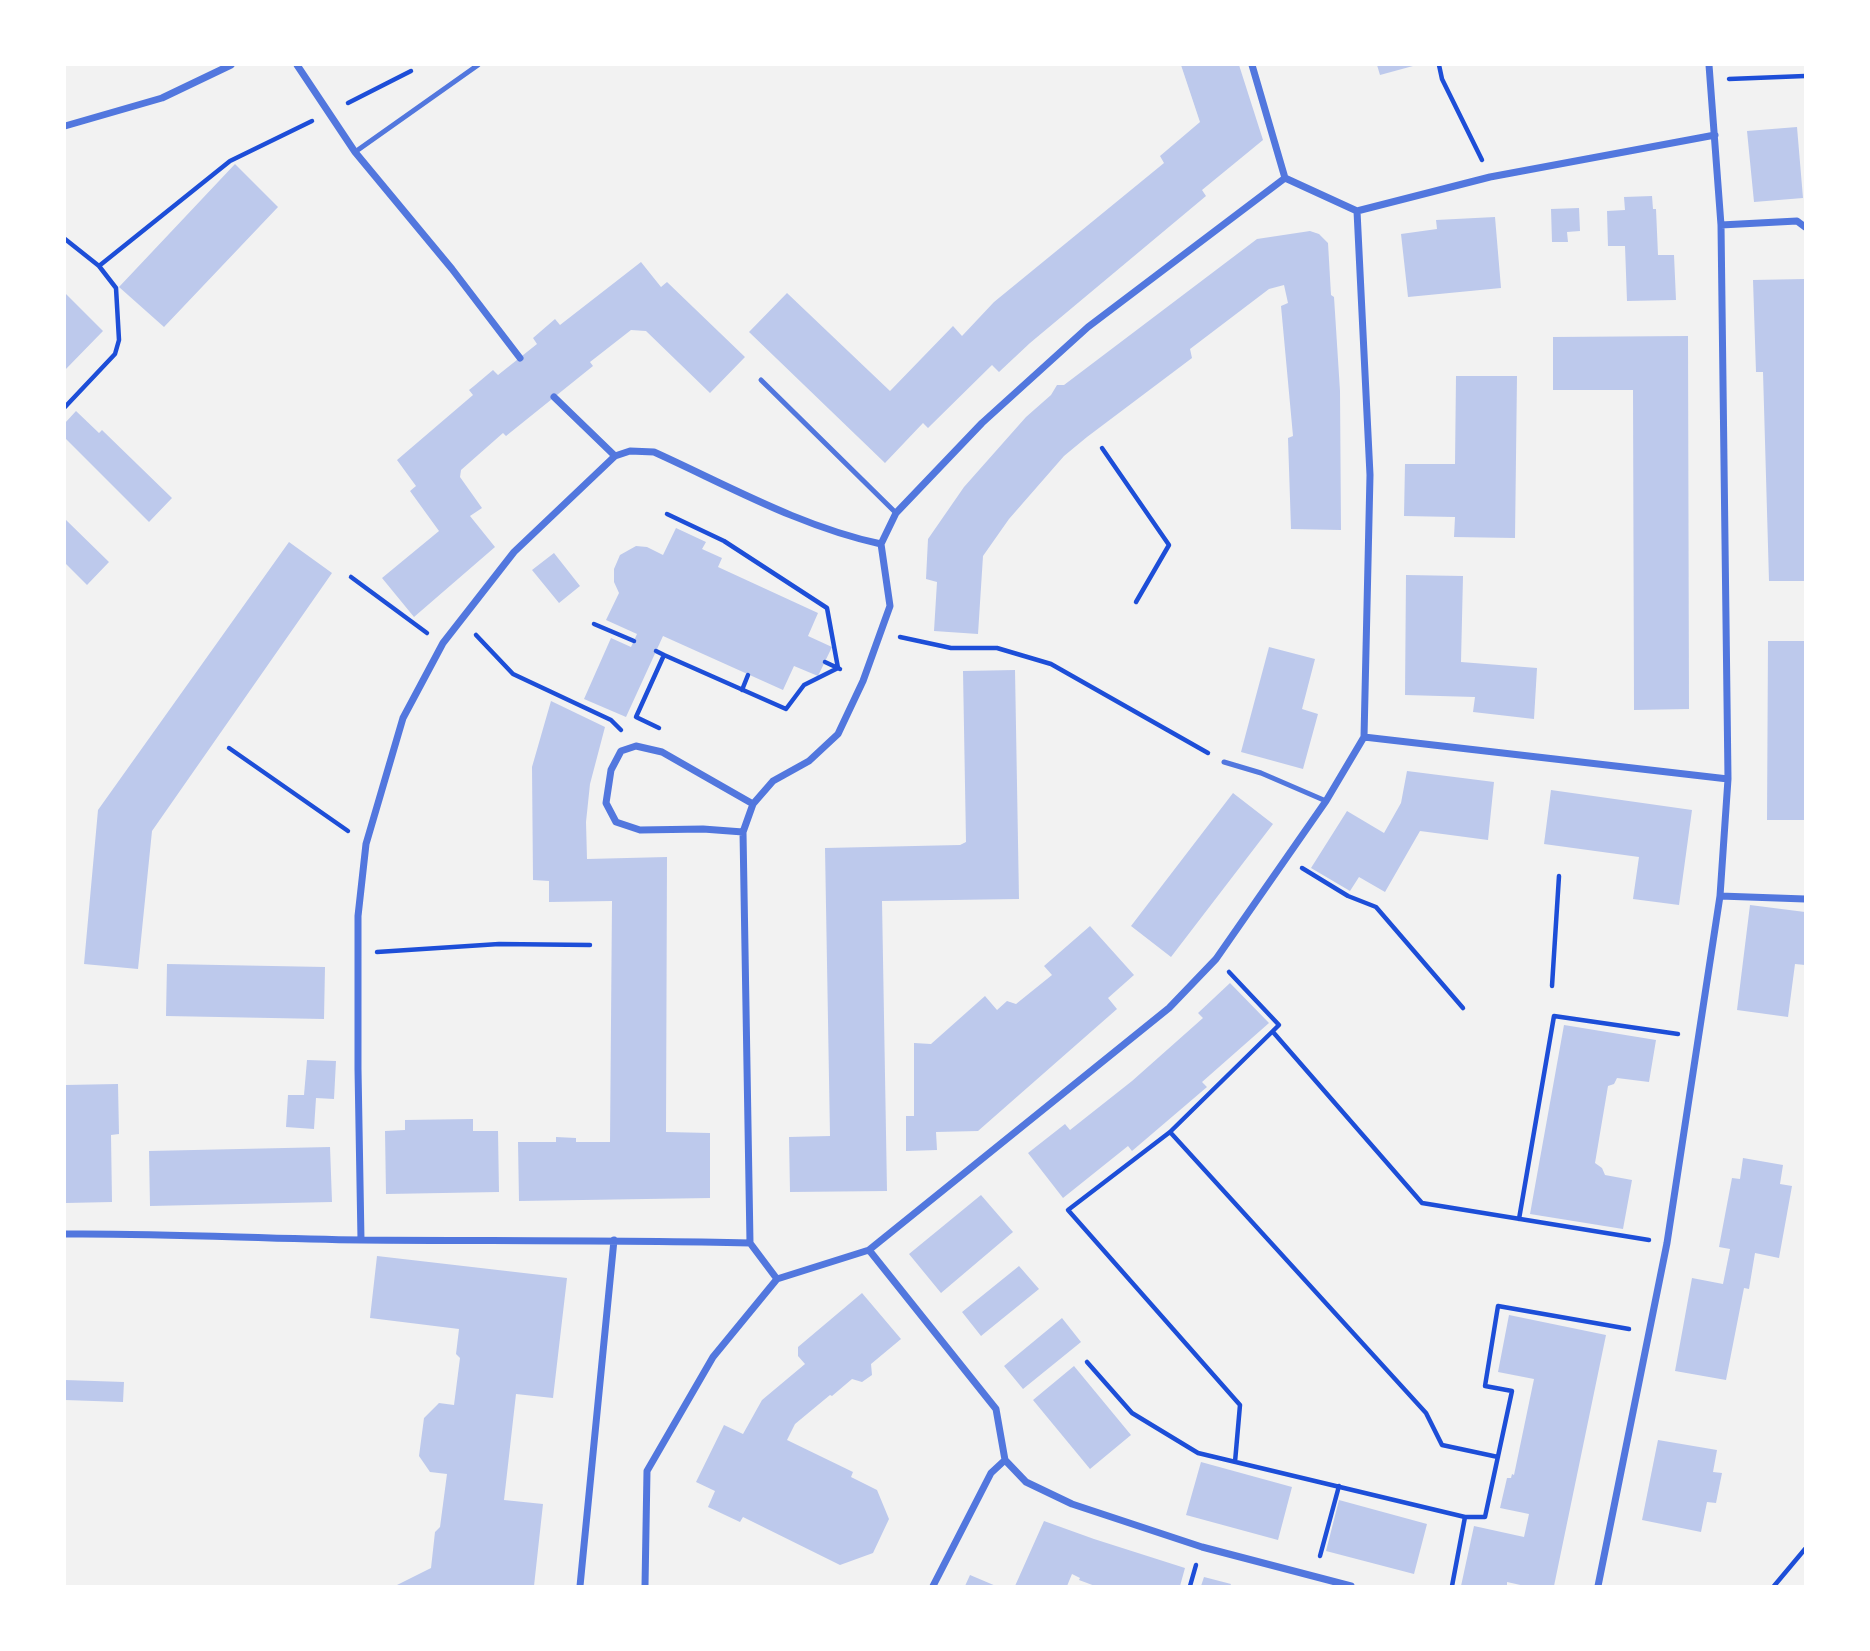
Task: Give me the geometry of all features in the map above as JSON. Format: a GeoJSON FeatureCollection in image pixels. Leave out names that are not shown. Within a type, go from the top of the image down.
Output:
{"type":"FeatureCollection","features":[{"type":"Feature","properties":{"kind":"street"},"geometry":{"type":"LineString","coordinates":[[65,126],[162,98],[231,65]]}},
{"type":"Feature","properties":{"kind":"street"},"geometry":{"type":"LineString","coordinates":[[297,65],[355,152],[452,269],[520,358]]}},
{"type":"Feature","properties":{"kind":"street"},"geometry":{"type":"LineString","coordinates":[[1252,65],[1285,178],[1357,211],[1490,177],[1716,135]]}},
{"type":"Feature","properties":{"kind":"street"},"geometry":{"type":"LineString","coordinates":[[1598,1586],[1667,1243],[1720,896],[1728,779],[1721,225],[1709,65]]}},
{"type":"Feature","properties":{"kind":"street"},"geometry":{"type":"LineString","coordinates":[[777,1279],[750,1243],[743,832],[753,804],[774,780],[809,761],[838,734],[863,681],[890,606],[881,544],[895,513],[982,423],[1088,327],[1285,178]]}},
{"type":"Feature","properties":{"kind":"street"},"geometry":{"type":"LineString","coordinates":[[645,1586],[646,1471],[713,1357],[777,1279],[869,1250],[1169,1008],[1216,959],[1326,801],[1364,737],[1370,475],[1357,211]]}},
{"type":"Feature","properties":{"kind":"street"},"geometry":{"type":"LineString","coordinates":[[1721,225],[1797,221],[1805,226]]}},
{"type":"Feature","properties":{"kind":"street"},"geometry":{"type":"LineString","coordinates":[[554,397],[615,456]]}},
{"type":"Feature","properties":{"kind":"street"},"geometry":{"type":"LineString","coordinates":[[361,1240],[358,916],[366,844],[403,718],[443,643],[514,552],[615,456],[630,451],[653,452],[811,523],[847,537],[881,544]]}},
{"type":"Feature","properties":{"kind":"street"},"geometry":{"type":"LineString","coordinates":[[1364,737],[1728,779]]}},
{"type":"Feature","properties":{"kind":"street"},"geometry":{"type":"LineString","coordinates":[[743,832],[703,829],[640,830],[616,822],[606,803],[611,770],[621,751],[636,746],[662,751],[753,804]]}},
{"type":"Feature","properties":{"kind":"street"},"geometry":{"type":"LineString","coordinates":[[1720,896],[1805,899]]}},
{"type":"Feature","properties":{"kind":"street"},"geometry":{"type":"LineString","coordinates":[[65,1234],[160,1233],[361,1240],[750,1243]]}},
{"type":"Feature","properties":{"kind":"street"},"geometry":{"type":"LineString","coordinates":[[580,1586],[614,1240]]}},
{"type":"Feature","properties":{"kind":"street"},"geometry":{"type":"LineString","coordinates":[[869,1250],[996,1409],[1005,1460],[1026,1482],[1072,1504],[1202,1547],[1351,1586]]}},
{"type":"Feature","properties":{"kind":"street"},"geometry":{"type":"LineString","coordinates":[[933,1586],[990,1473],[1005,1460]]}},
{"type":"Feature","properties":{"kind":"lane"},"geometry":{"type":"LineString","coordinates":[[355,152],[478,65]]}},
{"type":"Feature","properties":{"kind":"lane"},"geometry":{"type":"LineString","coordinates":[[761,380],[895,513]]}},
{"type":"Feature","properties":{"kind":"lane"},"geometry":{"type":"LineString","coordinates":[[1224,762],[1261,773],[1326,801]]}},
{"type":"Feature","properties":{"kind":"path"},"geometry":{"type":"LineString","coordinates":[[1439,65],[1443,79],[1490,177]]}},
{"type":"Feature","properties":{"kind":"path"},"geometry":{"type":"LineString","coordinates":[[99,266],[230,161],[411,71]]}},
{"type":"Feature","properties":{"kind":"path"},"geometry":{"type":"LineString","coordinates":[[1710,80],[1805,76]]}},
{"type":"Feature","properties":{"kind":"path"},"geometry":{"type":"LineString","coordinates":[[65,239],[99,266],[116,288],[118,340],[116,354],[65,407]]}},
{"type":"Feature","properties":{"kind":"path"},"geometry":{"type":"LineString","coordinates":[[1102,448],[1169,545],[1136,602]]}},
{"type":"Feature","properties":{"kind":"path"},"geometry":{"type":"LineString","coordinates":[[667,514],[724,541],[827,608],[838,668]]}},
{"type":"Feature","properties":{"kind":"path"},"geometry":{"type":"LineString","coordinates":[[351,577],[419,626]]}},
{"type":"Feature","properties":{"kind":"path"},"geometry":{"type":"LineString","coordinates":[[461,620],[513,674],[605,717]]}},
{"type":"Feature","properties":{"kind":"path"},"geometry":{"type":"LineString","coordinates":[[594,624],[634,641]]}},
{"type":"Feature","properties":{"kind":"path"},"geometry":{"type":"LineString","coordinates":[[880,633],[951,648],[997,648],[1051,664],[1224,762]]}},
{"type":"Feature","properties":{"kind":"path"},"geometry":{"type":"LineString","coordinates":[[656,651],[786,709],[804,685],[838,668]]}},
{"type":"Feature","properties":{"kind":"path"},"geometry":{"type":"LineString","coordinates":[[659,728],[636,717],[664,655]]}},
{"type":"Feature","properties":{"kind":"path"},"geometry":{"type":"LineString","coordinates":[[825,662],[838,668]]}},
{"type":"Feature","properties":{"kind":"path"},"geometry":{"type":"LineString","coordinates":[[741,690],[748,675]]}},
{"type":"Feature","properties":{"kind":"path"},"geometry":{"type":"LineString","coordinates":[[229,748],[366,844]]}},
{"type":"Feature","properties":{"kind":"path"},"geometry":{"type":"LineString","coordinates":[[1286,859],[1348,896],[1376,906],[1463,1008]]}},
{"type":"Feature","properties":{"kind":"path"},"geometry":{"type":"LineString","coordinates":[[1552,986],[1559,876]]}},
{"type":"Feature","properties":{"kind":"path"},"geometry":{"type":"LineString","coordinates":[[387,950],[499,944],[590,945]]}},
{"type":"Feature","properties":{"kind":"path"},"geometry":{"type":"LineString","coordinates":[[1216,959],[1279,1025],[1170,1132],[1068,1210],[1240,1405],[1235,1462]]}},
{"type":"Feature","properties":{"kind":"path"},"geometry":{"type":"LineString","coordinates":[[1519,1219],[1554,1016],[1700,1038]]}},
{"type":"Feature","properties":{"kind":"path"},"geometry":{"type":"LineString","coordinates":[[1273,1032],[1422,1203],[1667,1243]]}},
{"type":"Feature","properties":{"kind":"path"},"geometry":{"type":"LineString","coordinates":[[1170,1132],[1426,1413],[1442,1444],[1498,1457]]}},
{"type":"Feature","properties":{"kind":"path"},"geometry":{"type":"LineString","coordinates":[[1087,1362],[1132,1413],[1198,1453],[1465,1517],[1485,1517],[1512,1391],[1485,1386],[1498,1306],[1650,1332]]}},
{"type":"Feature","properties":{"kind":"path"},"geometry":{"type":"LineString","coordinates":[[1315,1577],[1339,1486]]}},
{"type":"Feature","properties":{"kind":"path"},"geometry":{"type":"LineString","coordinates":[[1452,1586],[1465,1517]]}},
{"type":"Feature","properties":{"kind":"path"},"geometry":{"type":"LineString","coordinates":[[1774,1586],[1805,1549]]}},
{"type":"Feature","properties":{"kind":"building"},"geometry":{"type":"Polygon","coordinates":[[[1181,65],[1239,65],[1263,140],[1202,190],[1206,196],[999,372],[992,365],[928,428],[923,423],[885,463],[749,332],[787,293],[890,391],[953,326],[962,336],[994,302],[1164,163],[1160,156],[1200,122],[1181,65]]]}},
{"type":"Feature","properties":{"kind":"building"},"geometry":{"type":"Polygon","coordinates":[[[1377,65],[1413,65],[1413,66],[1380,75],[1377,65]]]}},
{"type":"Feature","properties":{"kind":"building"},"geometry":{"type":"Polygon","coordinates":[[[1797,127],[1803,198],[1754,202],[1747,131],[1797,127]]]}},
{"type":"Feature","properties":{"kind":"building"},"geometry":{"type":"Polygon","coordinates":[[[235,164],[278,207],[164,327],[119,287],[235,164]]]}},
{"type":"Feature","properties":{"kind":"building"},"geometry":{"type":"Polygon","coordinates":[[[1652,196],[1653,209],[1656,209],[1658,255],[1674,255],[1676,300],[1627,301],[1625,246],[1608,246],[1607,211],[1625,210],[1624,197],[1652,196]]]}},
{"type":"Feature","properties":{"kind":"building"},"geometry":{"type":"Polygon","coordinates":[[[1579,208],[1580,231],[1567,232],[1568,242],[1552,242],[1551,209],[1579,208]]]}},
{"type":"Feature","properties":{"kind":"building"},"geometry":{"type":"Polygon","coordinates":[[[1495,217],[1501,288],[1408,297],[1401,234],[1437,229],[1436,220],[1495,217]]]}},
{"type":"Feature","properties":{"kind":"building"},"geometry":{"type":"Polygon","coordinates":[[[1310,231],[1319,234],[1328,243],[1331,295],[1334,297],[1340,391],[1341,530],[1291,529],[1288,438],[1293,436],[1281,306],[1288,303],[1284,285],[1269,289],[1190,349],[1192,358],[1064,456],[1009,519],[983,556],[978,634],[934,631],[937,582],[926,579],[928,539],[964,487],[1026,417],[1051,395],[1057,385],[1064,385],[1257,239],[1310,231]]]}},
{"type":"Feature","properties":{"kind":"building"},"geometry":{"type":"Polygon","coordinates":[[[641,262],[661,287],[667,282],[745,357],[710,393],[646,331],[631,330],[590,362],[593,366],[506,436],[503,433],[461,470],[460,477],[482,508],[470,516],[495,547],[414,617],[382,578],[439,531],[410,491],[416,486],[397,460],[473,395],[469,390],[493,370],[498,375],[537,344],[533,338],[555,319],[560,325],[641,262]]]}},
{"type":"Feature","properties":{"kind":"building"},"geometry":{"type":"Polygon","coordinates":[[[1805,279],[1805,581],[1769,581],[1763,372],[1756,372],[1753,280],[1805,279]]]}},
{"type":"Feature","properties":{"kind":"building"},"geometry":{"type":"Polygon","coordinates":[[[65,293],[103,331],[65,370],[65,293]]]}},
{"type":"Feature","properties":{"kind":"building"},"geometry":{"type":"Polygon","coordinates":[[[1688,336],[1689,709],[1634,710],[1633,390],[1553,390],[1553,337],[1688,336]]]}},
{"type":"Feature","properties":{"kind":"building"},"geometry":{"type":"Polygon","coordinates":[[[1456,376],[1517,376],[1515,538],[1454,537],[1455,517],[1404,516],[1405,464],[1455,464],[1456,376]]]}},
{"type":"Feature","properties":{"kind":"building"},"geometry":{"type":"Polygon","coordinates":[[[76,411],[99,433],[102,430],[172,498],[149,522],[65,438],[65,423],[76,411]]]}},
{"type":"Feature","properties":{"kind":"building"},"geometry":{"type":"Polygon","coordinates":[[[65,519],[109,562],[87,585],[65,563],[65,519]]]}},
{"type":"Feature","properties":{"kind":"building"},"geometry":{"type":"Polygon","coordinates":[[[676,528],[706,542],[702,549],[722,558],[718,567],[818,613],[808,636],[832,647],[818,676],[794,666],[783,690],[663,636],[626,717],[584,699],[611,638],[631,647],[637,634],[606,620],[619,593],[614,582],[614,569],[620,555],[636,546],[647,547],[663,555],[676,528]]]}},
{"type":"Feature","properties":{"kind":"building"},"geometry":{"type":"Polygon","coordinates":[[[289,542],[332,573],[152,831],[138,969],[84,964],[98,810],[289,542]]]}},
{"type":"Feature","properties":{"kind":"building"},"geometry":{"type":"Polygon","coordinates":[[[554,553],[580,586],[559,603],[532,570],[554,553]]]}},
{"type":"Feature","properties":{"kind":"building"},"geometry":{"type":"Polygon","coordinates":[[[1406,575],[1463,576],[1461,662],[1537,668],[1534,719],[1473,712],[1475,697],[1405,695],[1406,575]]]}},
{"type":"Feature","properties":{"kind":"building"},"geometry":{"type":"Polygon","coordinates":[[[1768,641],[1805,641],[1805,820],[1767,820],[1768,641]]]}},
{"type":"Feature","properties":{"kind":"building"},"geometry":{"type":"Polygon","coordinates":[[[1269,647],[1315,659],[1302,709],[1318,714],[1303,769],[1241,752],[1269,647]]]}},
{"type":"Feature","properties":{"kind":"building"},"geometry":{"type":"Polygon","coordinates":[[[1015,670],[1019,899],[882,901],[887,1191],[790,1192],[789,1137],[830,1136],[825,848],[960,845],[966,842],[963,671],[1015,670]]]}},
{"type":"Feature","properties":{"kind":"building"},"geometry":{"type":"Polygon","coordinates":[[[551,701],[605,727],[590,784],[586,822],[587,859],[667,857],[666,1132],[710,1133],[710,1198],[519,1201],[518,1142],[556,1142],[556,1137],[576,1138],[576,1142],[610,1142],[612,901],[549,902],[549,881],[533,880],[532,767],[551,701]]]}},
{"type":"Feature","properties":{"kind":"building"},"geometry":{"type":"Polygon","coordinates":[[[1407,771],[1494,782],[1488,840],[1420,831],[1385,892],[1359,877],[1350,891],[1311,868],[1347,811],[1384,833],[1401,803],[1407,771]]]}},
{"type":"Feature","properties":{"kind":"building"},"geometry":{"type":"Polygon","coordinates":[[[1551,790],[1692,810],[1679,905],[1633,899],[1639,857],[1544,844],[1551,790]]]}},
{"type":"Feature","properties":{"kind":"building"},"geometry":{"type":"Polygon","coordinates":[[[1233,793],[1273,824],[1171,957],[1131,926],[1233,793]]]}},
{"type":"Feature","properties":{"kind":"building"},"geometry":{"type":"Polygon","coordinates":[[[1750,905],[1805,912],[1805,965],[1795,964],[1788,1017],[1737,1010],[1750,905]]]}},
{"type":"Feature","properties":{"kind":"building"},"geometry":{"type":"Polygon","coordinates":[[[1090,926],[1134,975],[1108,998],[1117,1009],[978,1131],[936,1132],[937,1150],[906,1151],[906,1116],[914,1116],[914,1043],[931,1044],[985,996],[997,1010],[1007,1001],[1016,1004],[1052,975],[1044,966],[1090,926]]]}},
{"type":"Feature","properties":{"kind":"building"},"geometry":{"type":"Polygon","coordinates":[[[167,964],[325,967],[324,1019],[166,1016],[167,964]]]}},
{"type":"Feature","properties":{"kind":"building"},"geometry":{"type":"Polygon","coordinates":[[[1230,983],[1269,1023],[1202,1082],[1207,1087],[1132,1151],[1128,1146],[1063,1198],[1028,1153],[1065,1124],[1070,1130],[1132,1081],[1203,1018],[1198,1013],[1230,983]]]}},
{"type":"Feature","properties":{"kind":"building"},"geometry":{"type":"Polygon","coordinates":[[[1564,1025],[1656,1040],[1649,1082],[1617,1078],[1614,1084],[1608,1086],[1595,1163],[1602,1168],[1605,1175],[1632,1180],[1623,1229],[1530,1214],[1564,1025]]]}},
{"type":"Feature","properties":{"kind":"building"},"geometry":{"type":"Polygon","coordinates":[[[307,1060],[336,1061],[334,1099],[316,1098],[314,1129],[286,1127],[288,1095],[304,1095],[307,1060]]]}},
{"type":"Feature","properties":{"kind":"building"},"geometry":{"type":"Polygon","coordinates":[[[118,1084],[119,1134],[111,1135],[112,1202],[66,1203],[65,1085],[118,1084]]]}},
{"type":"Feature","properties":{"kind":"building"},"geometry":{"type":"Polygon","coordinates":[[[473,1119],[473,1131],[498,1131],[499,1192],[386,1194],[385,1131],[405,1130],[405,1120],[473,1119]]]}},
{"type":"Feature","properties":{"kind":"building"},"geometry":{"type":"Polygon","coordinates":[[[330,1147],[332,1202],[150,1206],[149,1151],[330,1147]]]}},
{"type":"Feature","properties":{"kind":"building"},"geometry":{"type":"Polygon","coordinates":[[[1743,1158],[1783,1165],[1780,1184],[1792,1186],[1779,1258],[1755,1253],[1749,1289],[1744,1288],[1726,1380],[1675,1371],[1692,1278],[1723,1284],[1730,1249],[1719,1247],[1732,1178],[1740,1179],[1743,1158]]]}},
{"type":"Feature","properties":{"kind":"building"},"geometry":{"type":"Polygon","coordinates":[[[981,1195],[1013,1232],[941,1293],[909,1254],[981,1195]]]}},
{"type":"Feature","properties":{"kind":"building"},"geometry":{"type":"Polygon","coordinates":[[[377,1256],[567,1278],[553,1398],[516,1394],[504,1500],[543,1504],[534,1586],[395,1586],[431,1568],[447,1474],[430,1472],[419,1456],[424,1418],[439,1403],[454,1405],[460,1358],[456,1354],[459,1329],[370,1318],[377,1256]]]}},
{"type":"Feature","properties":{"kind":"building"},"geometry":{"type":"Polygon","coordinates":[[[1019,1266],[1039,1289],[981,1336],[962,1312],[1019,1266]]]}},
{"type":"Feature","properties":{"kind":"building"},"geometry":{"type":"Polygon","coordinates":[[[862,1293],[901,1339],[871,1364],[872,1375],[862,1382],[852,1379],[830,1395],[795,1424],[787,1440],[853,1472],[851,1477],[877,1490],[889,1519],[873,1553],[840,1565],[743,1517],[740,1522],[708,1507],[715,1491],[696,1482],[724,1425],[743,1434],[762,1400],[805,1364],[798,1356],[798,1347],[862,1293]]]}},
{"type":"Feature","properties":{"kind":"building"},"geometry":{"type":"Polygon","coordinates":[[[1509,1315],[1606,1335],[1554,1586],[1525,1586],[1507,1582],[1507,1586],[1461,1586],[1474,1526],[1524,1537],[1529,1514],[1500,1508],[1507,1478],[1514,1475],[1534,1379],[1498,1372],[1509,1315]]]}},
{"type":"Feature","properties":{"kind":"building"},"geometry":{"type":"Polygon","coordinates":[[[1062,1318],[1081,1342],[1023,1389],[1004,1366],[1062,1318]]]}},
{"type":"Feature","properties":{"kind":"building"},"geometry":{"type":"Polygon","coordinates":[[[1074,1366],[1131,1435],[1090,1469],[1033,1400],[1074,1366]]]}},
{"type":"Feature","properties":{"kind":"building"},"geometry":{"type":"Polygon","coordinates":[[[65,1380],[124,1382],[123,1402],[65,1400],[65,1380]]]}},
{"type":"Feature","properties":{"kind":"building"},"geometry":{"type":"Polygon","coordinates":[[[1658,1440],[1717,1450],[1713,1472],[1722,1473],[1716,1503],[1707,1502],[1701,1532],[1642,1520],[1658,1440]]]}},
{"type":"Feature","properties":{"kind":"building"},"geometry":{"type":"Polygon","coordinates":[[[1201,1462],[1292,1487],[1278,1540],[1186,1515],[1201,1462]]]}},
{"type":"Feature","properties":{"kind":"building"},"geometry":{"type":"Polygon","coordinates":[[[1339,1500],[1427,1524],[1414,1574],[1326,1551],[1339,1500]]]}},
{"type":"Feature","properties":{"kind":"building"},"geometry":{"type":"Polygon","coordinates":[[[1044,1521],[1185,1568],[1180,1586],[1095,1586],[1072,1574],[1067,1586],[1015,1586],[1044,1521]]]}},
{"type":"Feature","properties":{"kind":"building"},"geometry":{"type":"Polygon","coordinates":[[[970,1575],[996,1586],[965,1586],[970,1575]]]}},
{"type":"Feature","properties":{"kind":"building"},"geometry":{"type":"Polygon","coordinates":[[[1204,1577],[1231,1584],[1201,1586],[1204,1577]]]}}]}
